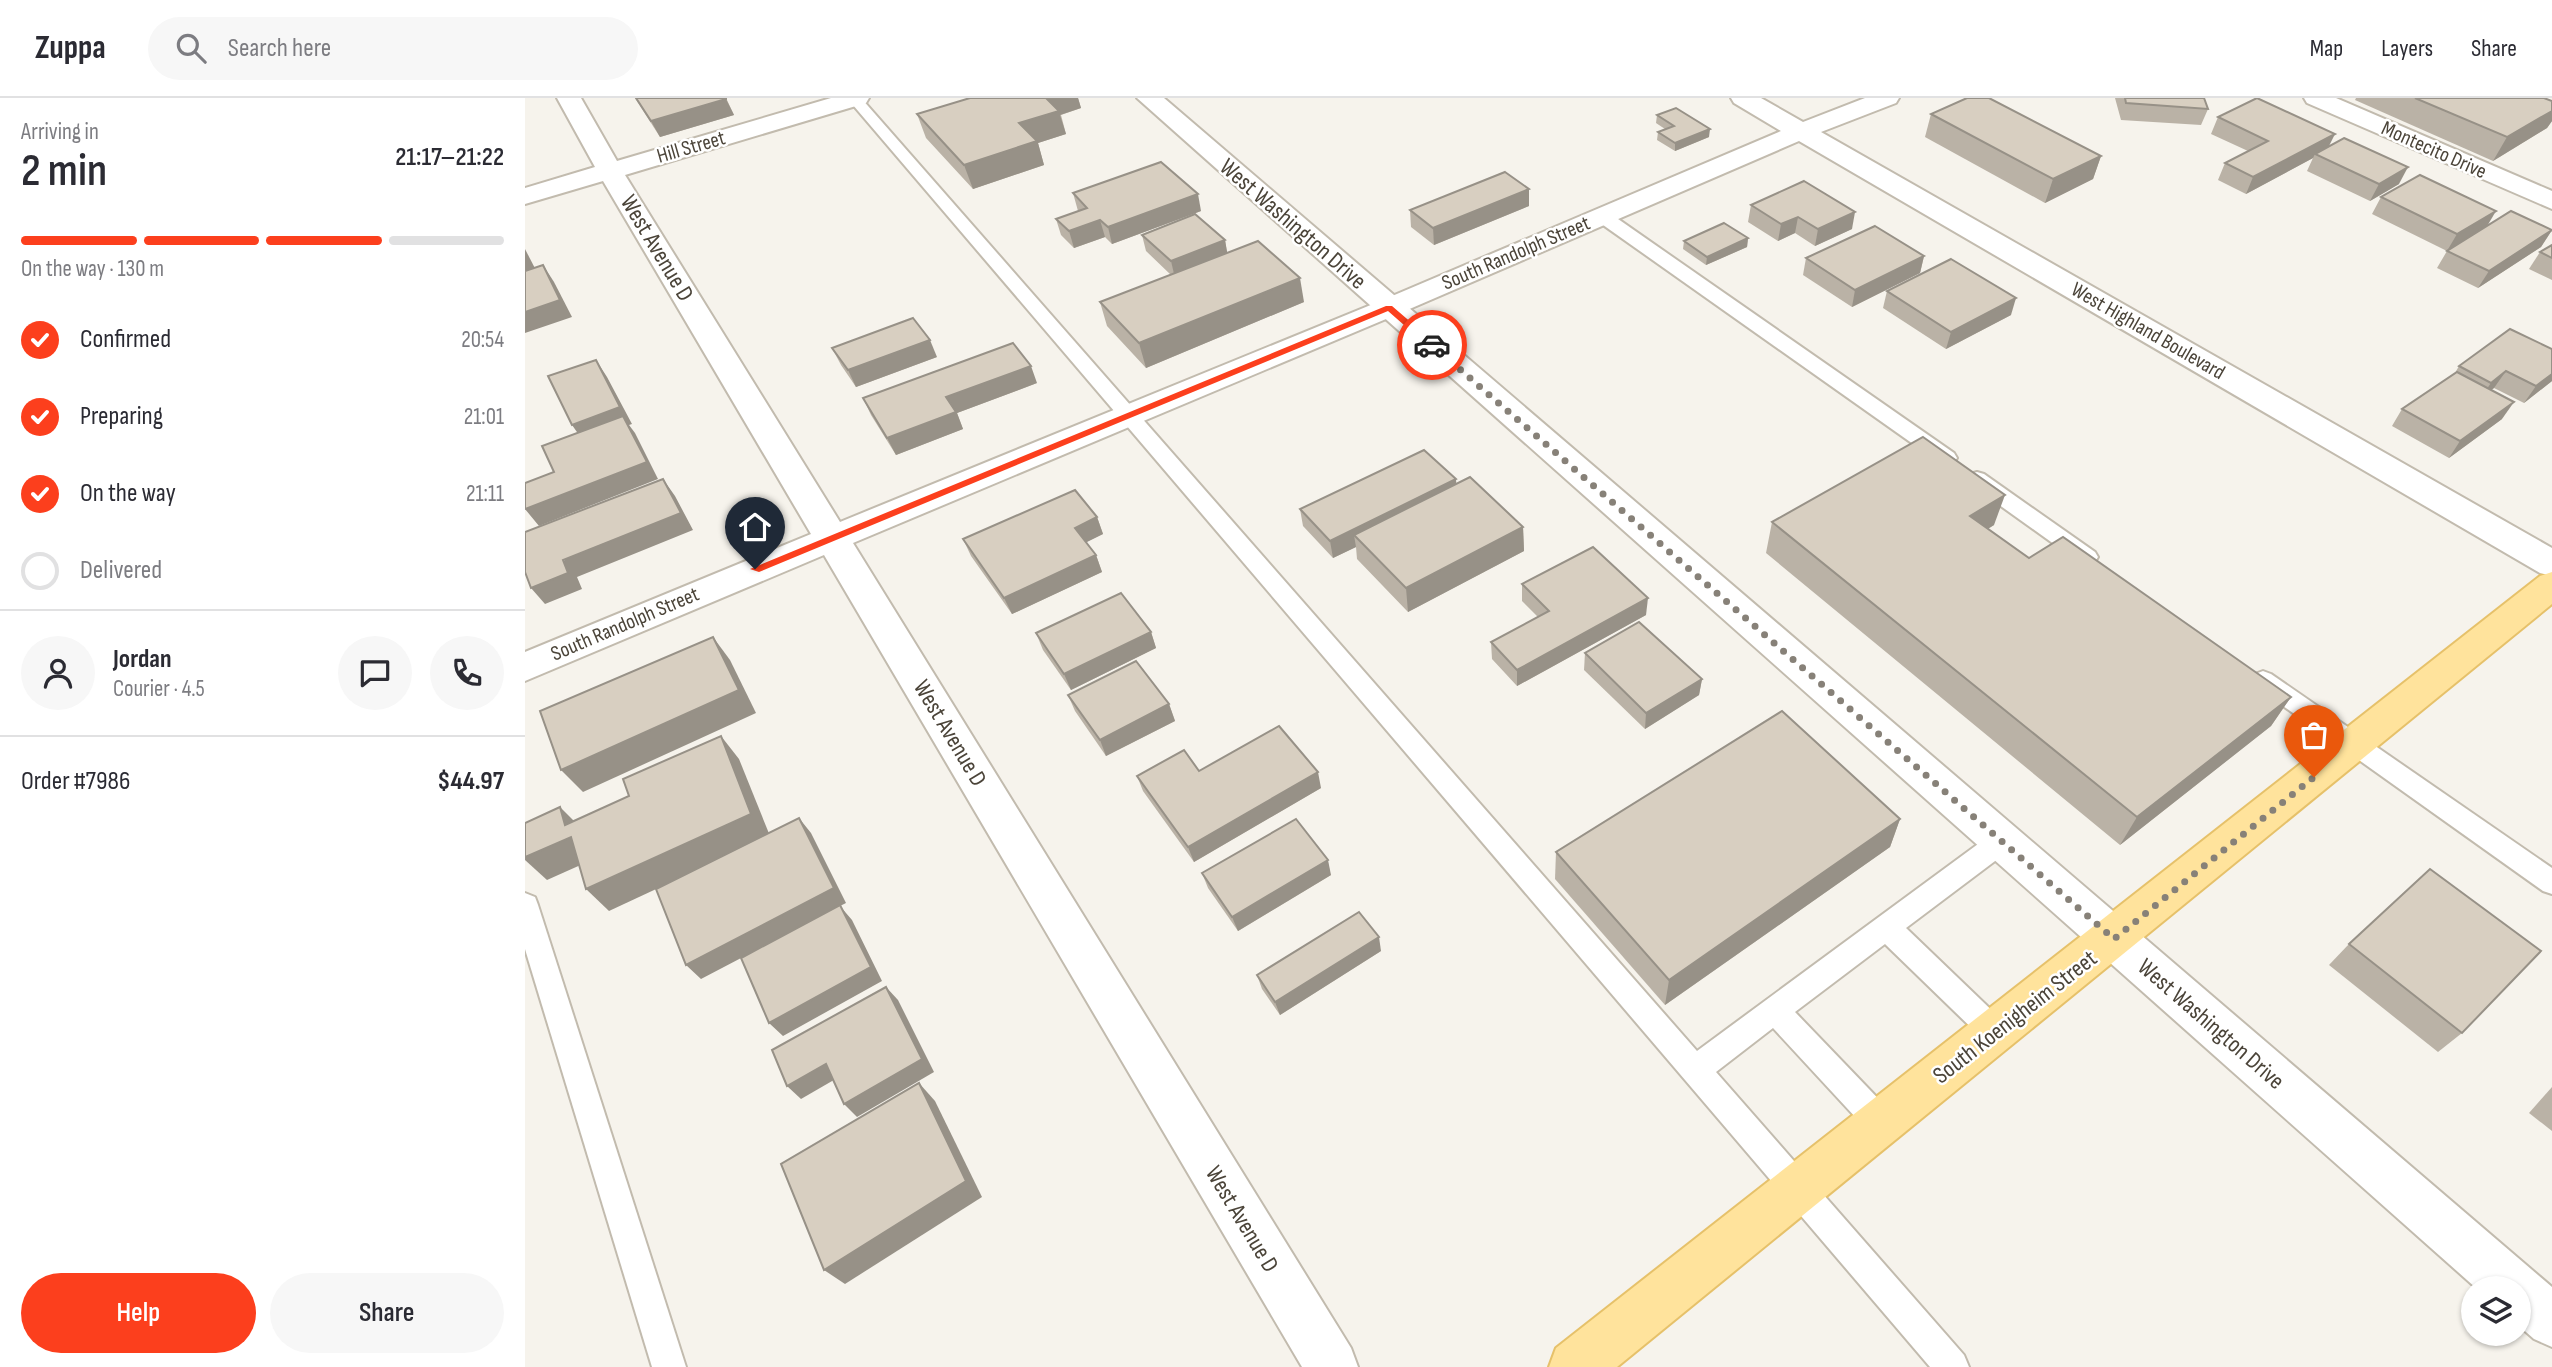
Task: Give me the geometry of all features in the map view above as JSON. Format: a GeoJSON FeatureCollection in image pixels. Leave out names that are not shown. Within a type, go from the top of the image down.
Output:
{"type":"FeatureCollection","features":[{"type":"Feature","properties":{"kind":"main road","name":"South Koenigheim Street"},"geometry":{"type":"LineString","coordinates":[[1575,1367],[2114,939],[2552,586]]}},
{"type":"Feature","properties":{"kind":"street","name":"West Avenue D"},"geometry":{"type":"LineString","coordinates":[[569,98],[610,171],[1332,1367]]}},
{"type":"Feature","properties":{"kind":"street","name":"Hill Street"},"geometry":{"type":"LineString","coordinates":[[525,197],[855,98]]}},
{"type":"Feature","properties":{"kind":"street","name":"West Washington Drive"},"geometry":{"type":"LineString","coordinates":[[1149,98],[2500,1276]]}},
{"type":"Feature","properties":{"kind":"street","name":"West Highland Boulevard"},"geometry":{"type":"LineString","coordinates":[[1743,98],[2552,564]]}},
{"type":"Feature","properties":{"kind":"street","name":"South Randolph Street"},"geometry":{"type":"LineString","coordinates":[[525,667],[832,536],[1389,307],[1801,130],[1887,98]]}},
{"type":"Feature","properties":{"kind":"street","name":"Montecito Drive"},"geometry":{"type":"LineString","coordinates":[[2316,98],[2552,201]]}},
{"type":"Feature","properties":{"kind":"street"},"geometry":{"type":"LineString","coordinates":[[2531,1303],[2552,1321]]}},
{"type":"Feature","properties":{"kind":"lane"},"geometry":{"type":"LineString","coordinates":[[855,98],[1952,1367]]}},
{"type":"Feature","properties":{"kind":"lane"},"geometry":{"type":"LineString","coordinates":[[1602,216],[2104,568]]}},
{"type":"Feature","properties":{"kind":"lane"},"geometry":{"type":"LineString","coordinates":[[2241,664],[2552,883]]}},
{"type":"Feature","properties":{"kind":"lane"},"geometry":{"type":"LineString","coordinates":[[1695,1070],[2002,841]]}},
{"type":"Feature","properties":{"kind":"lane"},"geometry":{"type":"LineString","coordinates":[[525,905],[669,1367]]}},
{"type":"Feature","properties":{"kind":"lane"},"geometry":{"type":"LineString","coordinates":[[1886,927],[1995,1032]]}},
{"type":"Feature","properties":{"kind":"lane"},"geometry":{"type":"LineString","coordinates":[[1775,1010],[1881,1124]]}},
{"type":"Feature","properties":{"kind":"building"},"geometry":{"type":"Polygon","coordinates":[[[636,98],[726,98],[726,99],[651,121],[636,98]]]}},
{"type":"Feature","properties":{"kind":"building"},"geometry":{"type":"Polygon","coordinates":[[[970,98],[1046,98],[1059,111],[1019,123],[1037,141],[964,165],[917,114],[970,98]]]}},
{"type":"Feature","properties":{"kind":"building"},"geometry":{"type":"Polygon","coordinates":[[[1967,98],[1989,98],[2101,156],[2053,179],[1931,114],[1967,98]]]}},
{"type":"Feature","properties":{"kind":"building"},"geometry":{"type":"Polygon","coordinates":[[[2125,98],[2204,98],[2208,109],[2126,103],[2125,98]]]}},
{"type":"Feature","properties":{"kind":"building"},"geometry":{"type":"Polygon","coordinates":[[[2257,98],[2335,134],[2253,177],[2225,163],[2268,141],[2218,117],[2257,98]]]}},
{"type":"Feature","properties":{"kind":"building"},"geometry":{"type":"Polygon","coordinates":[[[2415,98],[2544,98],[2552,101],[2552,111],[2507,137],[2415,98]]]}},
{"type":"Feature","properties":{"kind":"building"},"geometry":{"type":"Polygon","coordinates":[[[1676,108],[1710,129],[1675,143],[1658,132],[1674,126],[1657,115],[1676,108]]]}},
{"type":"Feature","properties":{"kind":"building"},"geometry":{"type":"Polygon","coordinates":[[[2344,138],[2408,167],[2379,184],[2315,154],[2344,138]]]}},
{"type":"Feature","properties":{"kind":"building"},"geometry":{"type":"Polygon","coordinates":[[[1161,162],[1198,194],[1108,227],[1100,220],[1069,231],[1056,219],[1087,208],[1073,193],[1161,162]]]}},
{"type":"Feature","properties":{"kind":"building"},"geometry":{"type":"Polygon","coordinates":[[[1505,172],[1529,189],[1433,228],[1410,210],[1505,172]]]}},
{"type":"Feature","properties":{"kind":"building"},"geometry":{"type":"Polygon","coordinates":[[[2420,175],[2496,211],[2457,234],[2381,197],[2420,175]]]}},
{"type":"Feature","properties":{"kind":"building"},"geometry":{"type":"Polygon","coordinates":[[[1804,181],[1855,212],[1818,229],[1798,217],[1781,224],[1751,205],[1804,181]]]}},
{"type":"Feature","properties":{"kind":"building"},"geometry":{"type":"Polygon","coordinates":[[[2511,211],[2552,230],[2489,271],[2447,251],[2511,211]]]}},
{"type":"Feature","properties":{"kind":"building"},"geometry":{"type":"Polygon","coordinates":[[[1195,214],[1225,240],[1171,261],[1142,235],[1195,214]]]}},
{"type":"Feature","properties":{"kind":"building"},"geometry":{"type":"Polygon","coordinates":[[[1724,223],[1748,238],[1707,257],[1684,241],[1724,223]]]}},
{"type":"Feature","properties":{"kind":"building"},"geometry":{"type":"Polygon","coordinates":[[[1875,226],[1924,256],[1855,290],[1806,258],[1875,226]]]}},
{"type":"Feature","properties":{"kind":"building"},"geometry":{"type":"Polygon","coordinates":[[[1258,241],[1300,278],[1139,343],[1100,302],[1258,241]]]}},
{"type":"Feature","properties":{"kind":"building"},"geometry":{"type":"Polygon","coordinates":[[[2552,245],[2552,258],[2540,252],[2552,245]]]}},
{"type":"Feature","properties":{"kind":"building"},"geometry":{"type":"Polygon","coordinates":[[[1951,259],[2016,298],[1951,332],[1887,291],[1951,259]]]}},
{"type":"Feature","properties":{"kind":"building"},"geometry":{"type":"Polygon","coordinates":[[[543,265],[560,300],[525,312],[525,271],[543,265]]]}},
{"type":"Feature","properties":{"kind":"building"},"geometry":{"type":"Polygon","coordinates":[[[913,318],[930,340],[848,370],[832,348],[913,318]]]}},
{"type":"Feature","properties":{"kind":"building"},"geometry":{"type":"Polygon","coordinates":[[[2510,329],[2552,349],[2552,374],[2536,386],[2506,371],[2491,383],[2459,366],[2510,329]]]}},
{"type":"Feature","properties":{"kind":"building"},"geometry":{"type":"Polygon","coordinates":[[[1013,343],[1031,366],[946,397],[956,412],[887,438],[863,398],[1013,343]]]}},
{"type":"Feature","properties":{"kind":"building"},"geometry":{"type":"Polygon","coordinates":[[[596,360],[620,407],[572,425],[548,376],[596,360]]]}},
{"type":"Feature","properties":{"kind":"building"},"geometry":{"type":"Polygon","coordinates":[[[2457,372],[2514,402],[2460,441],[2402,409],[2457,372]]]}},
{"type":"Feature","properties":{"kind":"building"},"geometry":{"type":"Polygon","coordinates":[[[623,416],[647,462],[525,509],[525,483],[554,472],[542,446],[623,416]]]}},
{"type":"Feature","properties":{"kind":"building"},"geometry":{"type":"Polygon","coordinates":[[[1923,437],[2005,495],[1970,516],[2029,558],[2063,537],[2291,697],[2137,817],[1772,522],[1923,437]]]}},
{"type":"Feature","properties":{"kind":"building"},"geometry":{"type":"Polygon","coordinates":[[[1424,450],[1456,479],[1330,541],[1300,509],[1424,450]]]}},
{"type":"Feature","properties":{"kind":"building"},"geometry":{"type":"Polygon","coordinates":[[[1470,477],[1523,527],[1406,588],[1354,535],[1470,477]]]}},
{"type":"Feature","properties":{"kind":"building"},"geometry":{"type":"Polygon","coordinates":[[[663,479],[681,513],[563,560],[568,573],[531,588],[525,572],[525,532],[663,479]]]}},
{"type":"Feature","properties":{"kind":"building"},"geometry":{"type":"Polygon","coordinates":[[[1075,490],[1097,517],[1075,528],[1096,555],[1004,598],[963,539],[1075,490]]]}},
{"type":"Feature","properties":{"kind":"building"},"geometry":{"type":"Polygon","coordinates":[[[1593,547],[1648,598],[1517,670],[1491,642],[1549,611],[1522,584],[1593,547]]]}},
{"type":"Feature","properties":{"kind":"building"},"geometry":{"type":"Polygon","coordinates":[[[1121,593],[1151,632],[1064,674],[1036,633],[1121,593]]]}},
{"type":"Feature","properties":{"kind":"building"},"geometry":{"type":"Polygon","coordinates":[[[1639,622],[1702,679],[1646,713],[1585,653],[1639,622]]]}},
{"type":"Feature","properties":{"kind":"building"},"geometry":{"type":"Polygon","coordinates":[[[713,637],[739,690],[561,770],[540,711],[713,637]]]}},
{"type":"Feature","properties":{"kind":"building"},"geometry":{"type":"Polygon","coordinates":[[[1136,661],[1169,704],[1100,740],[1068,695],[1136,661]]]}},
{"type":"Feature","properties":{"kind":"building"},"geometry":{"type":"Polygon","coordinates":[[[1782,711],[1900,819],[1669,980],[1556,852],[1782,711]]]}},
{"type":"Feature","properties":{"kind":"building"},"geometry":{"type":"Polygon","coordinates":[[[1279,726],[1318,772],[1188,847],[1137,776],[1184,750],[1199,771],[1279,726]]]}},
{"type":"Feature","properties":{"kind":"building"},"geometry":{"type":"Polygon","coordinates":[[[721,736],[751,814],[586,889],[571,837],[525,857],[525,823],[560,807],[565,825],[629,796],[623,779],[721,736]]]}},
{"type":"Feature","properties":{"kind":"building"},"geometry":{"type":"Polygon","coordinates":[[[799,818],[834,888],[686,965],[656,889],[799,818]]]}},
{"type":"Feature","properties":{"kind":"building"},"geometry":{"type":"Polygon","coordinates":[[[1296,819],[1328,860],[1232,917],[1202,873],[1296,819]]]}},
{"type":"Feature","properties":{"kind":"building"},"geometry":{"type":"Polygon","coordinates":[[[2430,869],[2541,951],[2462,1033],[2349,944],[2430,869]]]}},
{"type":"Feature","properties":{"kind":"building"},"geometry":{"type":"Polygon","coordinates":[[[840,905],[871,967],[769,1023],[741,958],[840,905]]]}},
{"type":"Feature","properties":{"kind":"building"},"geometry":{"type":"Polygon","coordinates":[[[1359,912],[1379,937],[1275,1002],[1257,975],[1359,912]]]}},
{"type":"Feature","properties":{"kind":"building"},"geometry":{"type":"Polygon","coordinates":[[[886,987],[922,1059],[844,1104],[826,1064],[787,1086],[772,1050],[886,987]]]}},
{"type":"Feature","properties":{"kind":"building"},"geometry":{"type":"Polygon","coordinates":[[[919,1083],[966,1181],[824,1270],[781,1164],[919,1083]]]}},
{"type":"Feature","properties":{"kind":"way so far"},"geometry":{"type":"LineString","coordinates":[[1432,345],[2114,939],[2314,777]]}},
{"type":"Feature","properties":{"kind":"route"},"geometry":{"type":"LineString","coordinates":[[755,569],[1389,307],[1432,345]]}}]}
